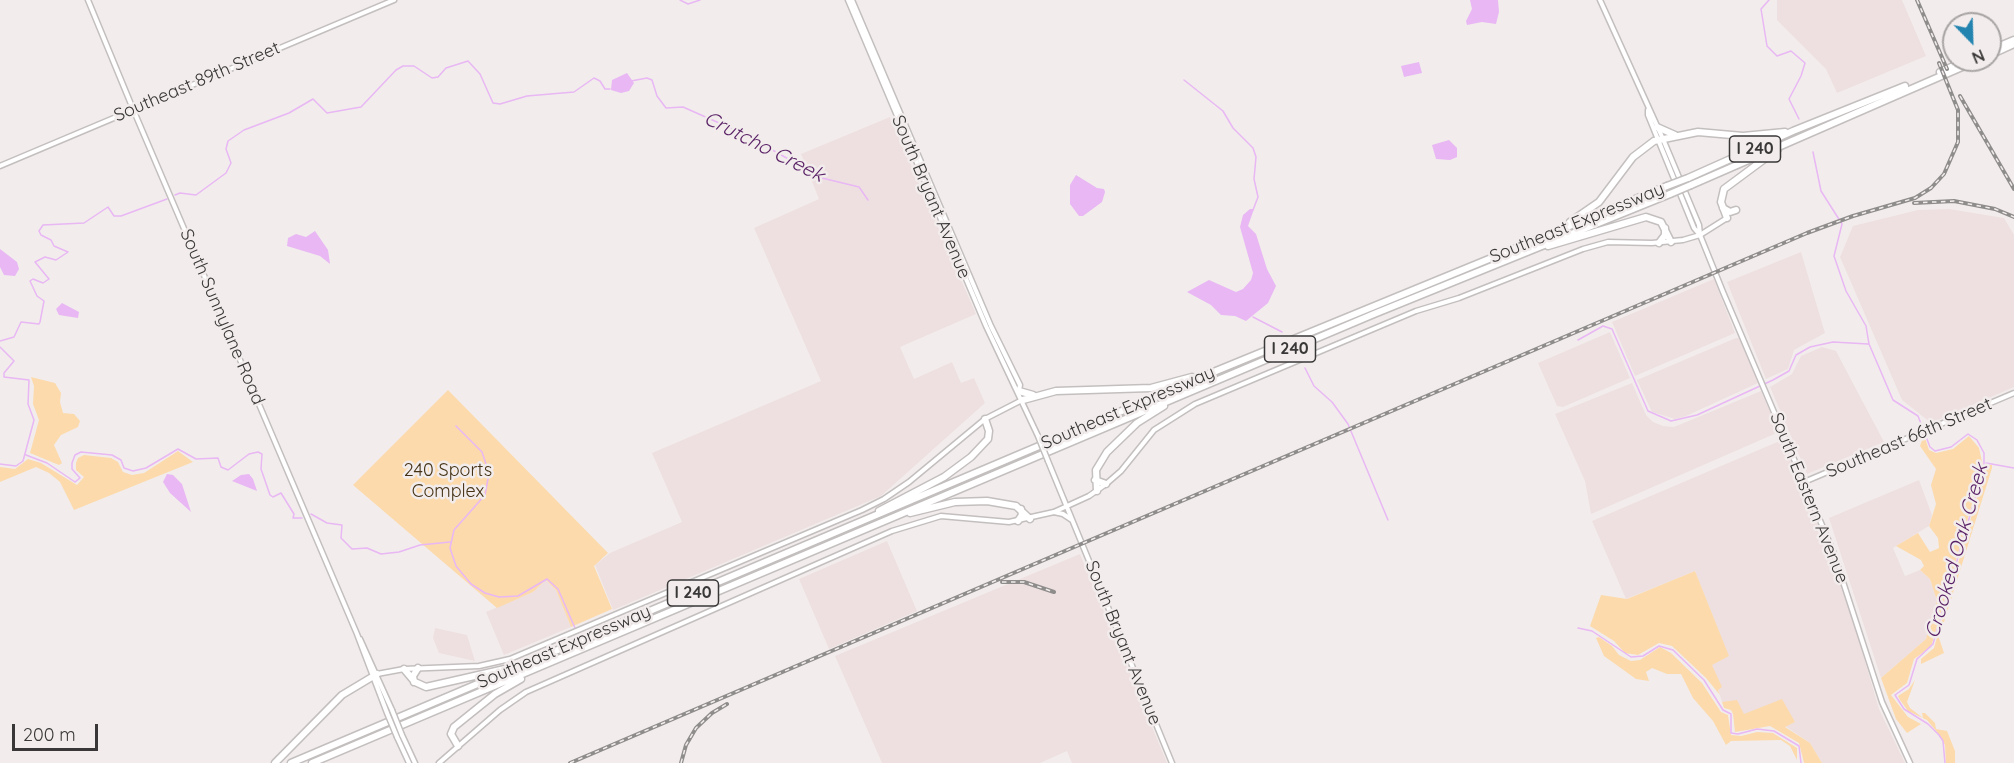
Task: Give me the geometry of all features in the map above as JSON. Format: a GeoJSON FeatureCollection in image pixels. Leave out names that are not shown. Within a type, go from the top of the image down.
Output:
{"type":"FeatureCollection","features":[{"type":"Feature","properties":{"kind":"highway","name":"Southeast Expressway"},"geometry":{"type":"LineString","coordinates":[[291,763],[1216,371],[1688,178],[1793,131],[1942,70]]}},
{"type":"Feature","properties":{"kind":"highway","name":"Southeast Expressway"},"geometry":{"type":"LineString","coordinates":[[312,763],[1199,387],[1670,194],[1950,72]]}},
{"type":"Feature","properties":{"kind":"highway"},"geometry":{"type":"LineString","coordinates":[[1657,127],[1676,135]]}},
{"type":"Feature","properties":{"kind":"highway"},"geometry":{"type":"LineString","coordinates":[[1549,234],[1594,207],[1633,157],[1654,141],[1698,132],[1753,136],[1793,131]]}},
{"type":"Feature","properties":{"kind":"highway"},"geometry":{"type":"LineString","coordinates":[[1727,218],[1721,198],[1727,186],[1787,142]]}},
{"type":"Feature","properties":{"kind":"highway"},"geometry":{"type":"LineString","coordinates":[[1723,208],[1730,212],[1736,210]]}},
{"type":"Feature","properties":{"kind":"highway"},"geometry":{"type":"LineString","coordinates":[[1530,250],[1561,243],[1643,217],[1658,220],[1665,228],[1671,242]]}},
{"type":"Feature","properties":{"kind":"highway"},"geometry":{"type":"LineString","coordinates":[[1659,243],[1665,235],[1665,228]]}},
{"type":"Feature","properties":{"kind":"highway"},"geometry":{"type":"LineString","coordinates":[[1023,400],[1056,391],[1151,388],[1216,371]]}},
{"type":"Feature","properties":{"kind":"highway"},"geometry":{"type":"LineString","coordinates":[[1097,491],[1095,480],[1098,465],[1123,435],[1150,414],[1199,387]]}},
{"type":"Feature","properties":{"kind":"highway"},"geometry":{"type":"LineString","coordinates":[[1019,391],[1036,395]]}},
{"type":"Feature","properties":{"kind":"highway"},"geometry":{"type":"LineString","coordinates":[[860,522],[963,464],[988,439],[989,431],[985,419]]}},
{"type":"Feature","properties":{"kind":"highway"},"geometry":{"type":"LineString","coordinates":[[1095,480],[1106,484]]}},
{"type":"Feature","properties":{"kind":"highway"},"geometry":{"type":"LineString","coordinates":[[890,518],[965,501],[995,502],[1021,508],[1030,519]]}},
{"type":"Feature","properties":{"kind":"highway"},"geometry":{"type":"LineString","coordinates":[[1017,521],[1022,515],[1021,508]]}},
{"type":"Feature","properties":{"kind":"highway"},"geometry":{"type":"LineString","coordinates":[[458,746],[451,732],[458,724],[504,688],[571,653]]}},
{"type":"Feature","properties":{"kind":"highway"},"geometry":{"type":"LineString","coordinates":[[404,669],[414,682],[431,687],[526,664]]}},
{"type":"Feature","properties":{"kind":"highway"},"geometry":{"type":"LineString","coordinates":[[414,682],[412,676],[418,669]]}},
{"type":"Feature","properties":{"kind":"highway"},"geometry":{"type":"LineString","coordinates":[[275,763],[342,695],[374,675]]}},
{"type":"Feature","properties":{"kind":"street","name":"South Sunnylane Road"},"geometry":{"type":"LineString","coordinates":[[88,0],[390,711],[409,763]]}},
{"type":"Feature","properties":{"kind":"street","name":"Southeast 89th Street"},"geometry":{"type":"LineString","coordinates":[[0,166],[394,0]]}},
{"type":"Feature","properties":{"kind":"street","name":"South Bryant Avenue"},"geometry":{"type":"LineString","coordinates":[[848,0],[1020,385],[1019,391],[1172,763]]}},
{"type":"Feature","properties":{"kind":"street","name":"South Bryant Avenue"},"geometry":{"type":"LineString","coordinates":[[852,0],[936,201]]}},
{"type":"Feature","properties":{"kind":"street","name":"South Eastern Avenue"},"geometry":{"type":"LineString","coordinates":[[1600,0],[1661,140]]}},
{"type":"Feature","properties":{"kind":"street","name":"South Eastern Avenue"},"geometry":{"type":"LineString","coordinates":[[1648,110],[1648,115],[1699,225],[1700,235],[1836,561],[1881,702],[1910,763]]}},
{"type":"Feature","properties":{"kind":"street"},"geometry":{"type":"LineString","coordinates":[[439,763],[526,692],[892,531],[940,516],[999,522],[1030,519],[1054,512],[1097,491],[1121,471],[1154,430],[1195,404],[1416,311],[1459,298],[1583,249],[1608,242],[1671,242],[1700,235],[1727,218]]}},
{"type":"Feature","properties":{"kind":"street","name":"Southeast 66th Street"},"geometry":{"type":"LineString","coordinates":[[1804,482],[2014,393]]}},
{"type":"Feature","properties":{"kind":"street"},"geometry":{"type":"LineString","coordinates":[[374,675],[404,669],[479,666],[510,659],[862,510],[884,499],[909,482],[985,419],[1023,400]]}},
{"type":"Feature","properties":{"kind":"street"},"geometry":{"type":"LineString","coordinates":[[1054,512],[1065,515],[1074,523]]}},
{"type":"Feature","properties":{"kind":"street","name":"South Sunnylane Road"},"geometry":{"type":"LineString","coordinates":[[400,736],[415,763]]}},
{"type":"Feature","properties":{"kind":"shaded area"},"geometry":{"type":"Polygon","coordinates":[[[1470,0],[1498,0],[1499,12],[1496,24],[1482,22],[1467,25],[1466,21],[1472,9],[1470,0]]]}},
{"type":"Feature","properties":{"kind":"shaded area"},"geometry":{"type":"Polygon","coordinates":[[[1777,0],[1902,0],[1926,56],[1837,93],[1826,69],[1777,20],[1777,0]]]}},
{"type":"Feature","properties":{"kind":"shaded area"},"geometry":{"type":"Polygon","coordinates":[[[1419,62],[1422,73],[1404,77],[1401,66],[1419,62]]]}},
{"type":"Feature","properties":{"kind":"shaded area"},"geometry":{"type":"Polygon","coordinates":[[[627,73],[634,83],[629,91],[621,93],[611,90],[612,80],[627,73]]]}},
{"type":"Feature","properties":{"kind":"shaded area"},"geometry":{"type":"Polygon","coordinates":[[[890,117],[976,314],[900,347],[914,379],[952,362],[961,383],[974,378],[985,403],[881,496],[613,610],[595,565],[610,553],[682,522],[652,453],[821,381],[754,228],[819,199],[801,154],[890,117]]]}},
{"type":"Feature","properties":{"kind":"shaded area"},"geometry":{"type":"Polygon","coordinates":[[[1449,140],[1457,148],[1457,157],[1450,160],[1436,159],[1432,145],[1449,140]]]}},
{"type":"Feature","properties":{"kind":"shaded area"},"geometry":{"type":"Polygon","coordinates":[[[1076,175],[1097,188],[1104,189],[1105,192],[1102,202],[1083,216],[1079,216],[1070,204],[1070,185],[1076,175]]]}},
{"type":"Feature","properties":{"kind":"shaded area"},"geometry":{"type":"Polygon","coordinates":[[[1250,209],[1254,209],[1248,226],[1256,234],[1267,269],[1276,286],[1268,303],[1246,321],[1235,316],[1221,315],[1211,305],[1187,292],[1209,280],[1236,292],[1243,289],[1251,280],[1253,273],[1240,227],[1243,215],[1250,209]]]}},
{"type":"Feature","properties":{"kind":"shaded area"},"geometry":{"type":"Polygon","coordinates":[[[1949,209],[2004,218],[2014,235],[2014,387],[1931,423],[1902,400],[1840,257],[1853,226],[1918,210],[1949,209]]]}},
{"type":"Feature","properties":{"kind":"shaded area"},"geometry":{"type":"Polygon","coordinates":[[[315,231],[328,250],[330,264],[320,256],[287,246],[288,238],[296,234],[306,237],[315,231]]]}},
{"type":"Feature","properties":{"kind":"shaded area"},"geometry":{"type":"Polygon","coordinates":[[[0,249],[17,262],[19,269],[15,276],[4,275],[0,267],[0,249]]]}},
{"type":"Feature","properties":{"kind":"shaded area"},"geometry":{"type":"Polygon","coordinates":[[[1801,252],[1825,333],[1794,350],[1788,369],[1766,379],[1727,282],[1801,252]]]}},
{"type":"Feature","properties":{"kind":"shaded area"},"geometry":{"type":"Polygon","coordinates":[[[1714,279],[1735,333],[1635,376],[1612,322],[1714,279]]]}},
{"type":"Feature","properties":{"kind":"shaded area"},"geometry":{"type":"Polygon","coordinates":[[[62,303],[79,312],[78,318],[59,315],[56,309],[62,303]]]}},
{"type":"Feature","properties":{"kind":"shaded area"},"geometry":{"type":"Polygon","coordinates":[[[1610,332],[1630,378],[1563,407],[1557,406],[1538,363],[1610,332]]]}},
{"type":"Feature","properties":{"kind":"shaded area"},"geometry":{"type":"Polygon","coordinates":[[[1739,338],[1758,383],[1686,416],[1675,419],[1652,412],[1637,380],[1739,338]]]}},
{"type":"Feature","properties":{"kind":"shaded area"},"geometry":{"type":"Polygon","coordinates":[[[1822,347],[1836,351],[1884,442],[1807,474],[1770,387],[1792,374],[1801,356],[1822,347]]]}},
{"type":"Feature","properties":{"kind":"shaded area"},"geometry":{"type":"Polygon","coordinates":[[[1632,383],[1646,415],[1653,422],[1674,427],[1761,391],[1779,432],[1591,514],[1585,481],[1555,414],[1632,383]]]}},
{"type":"Feature","properties":{"kind":"shaded area"},"geometry":{"type":"Polygon","coordinates":[[[1782,440],[1840,576],[1879,709],[1905,763],[1822,763],[1810,743],[1785,726],[1795,722],[1744,715],[1728,702],[1722,702],[1718,689],[1721,687],[1711,665],[1728,655],[1695,571],[1626,599],[1592,521],[1782,440]]]}},
{"type":"Feature","properties":{"kind":"shaded area"},"geometry":{"type":"Polygon","coordinates":[[[167,474],[173,475],[182,484],[191,512],[170,493],[163,482],[167,474]]]}},
{"type":"Feature","properties":{"kind":"shaded area"},"geometry":{"type":"Polygon","coordinates":[[[249,474],[257,491],[232,481],[241,475],[249,474]]]}},
{"type":"Feature","properties":{"kind":"shaded area"},"geometry":{"type":"Polygon","coordinates":[[[1919,480],[1932,515],[1929,526],[1893,548],[1905,576],[1920,570],[1930,579],[1937,601],[1926,639],[1881,678],[1829,518],[1919,480]]]}},
{"type":"Feature","properties":{"kind":"shaded area"},"geometry":{"type":"Polygon","coordinates":[[[887,541],[917,611],[829,649],[799,579],[887,541]]]}},
{"type":"Feature","properties":{"kind":"shaded area"},"geometry":{"type":"Polygon","coordinates":[[[1080,554],[1167,763],[1072,763],[1067,751],[1040,763],[882,763],[835,656],[1080,554]]]}},
{"type":"Feature","properties":{"kind":"shaded area"},"geometry":{"type":"Polygon","coordinates":[[[546,580],[556,590],[571,627],[504,655],[486,612],[533,592],[546,580]]]}},
{"type":"Feature","properties":{"kind":"shaded area"},"geometry":{"type":"Polygon","coordinates":[[[435,628],[467,635],[475,661],[439,653],[433,638],[435,628]]]}},
{"type":"Feature","properties":{"kind":"green space"},"geometry":{"type":"Polygon","coordinates":[[[31,377],[55,383],[61,393],[60,402],[63,413],[74,414],[80,421],[78,427],[61,435],[54,445],[62,463],[59,465],[30,453],[39,420],[33,404],[34,386],[31,377]]]}},
{"type":"Feature","properties":{"kind":"green space","name":"240 Sports Complex"},"geometry":{"type":"Polygon","coordinates":[[[448,390],[608,553],[594,566],[612,609],[571,627],[556,590],[546,580],[533,592],[497,608],[353,485],[448,390]]]}},
{"type":"Feature","properties":{"kind":"green space"},"geometry":{"type":"Polygon","coordinates":[[[1924,435],[1929,450],[1936,453],[1953,449],[1969,436],[1979,448],[1983,466],[1931,647],[1914,659],[1907,683],[1891,695],[1908,717],[1921,724],[1907,733],[1896,719],[1881,678],[1926,639],[1937,601],[1930,579],[1920,570],[1924,566],[1921,560],[1896,546],[1918,533],[1930,552],[1939,548],[1938,538],[1929,526],[1936,504],[1931,485],[1936,469],[1920,446],[1924,435]]]}},
{"type":"Feature","properties":{"kind":"green space"},"geometry":{"type":"Polygon","coordinates":[[[178,451],[193,462],[74,510],[60,482],[49,473],[36,467],[0,482],[0,467],[15,469],[28,459],[41,463],[77,485],[84,477],[76,470],[76,463],[78,458],[84,455],[111,458],[118,462],[123,472],[132,475],[144,473],[178,451]]]}},
{"type":"Feature","properties":{"kind":"green space"},"geometry":{"type":"Polygon","coordinates":[[[1986,465],[1992,465],[1992,468],[1939,638],[1944,653],[1921,664],[1921,659],[1934,648],[1986,465]]]}},
{"type":"Feature","properties":{"kind":"green space"},"geometry":{"type":"Polygon","coordinates":[[[1695,571],[1729,656],[1712,665],[1722,687],[1718,690],[1720,695],[1706,678],[1672,646],[1659,643],[1638,655],[1625,653],[1614,641],[1590,626],[1601,595],[1627,599],[1695,571]]]}},
{"type":"Feature","properties":{"kind":"green space"},"geometry":{"type":"Polygon","coordinates":[[[1599,637],[1612,646],[1619,655],[1631,661],[1640,660],[1660,647],[1671,653],[1702,683],[1721,712],[1728,715],[1731,735],[1773,733],[1797,748],[1797,760],[1790,746],[1781,740],[1731,741],[1726,745],[1713,721],[1693,698],[1681,674],[1667,674],[1652,668],[1646,672],[1649,681],[1636,679],[1604,656],[1596,638],[1599,637]]]}},
{"type":"Feature","properties":{"kind":"green space"},"geometry":{"type":"Polygon","coordinates":[[[1915,680],[1907,702],[1910,708],[1923,718],[1922,713],[1925,713],[1935,723],[1936,729],[1947,731],[1955,751],[1955,763],[1946,763],[1945,745],[1937,732],[1927,720],[1908,711],[1898,696],[1909,689],[1915,680]]]}},
{"type":"Feature","properties":{"kind":"green space"},"geometry":{"type":"Polygon","coordinates":[[[1782,699],[1795,722],[1785,727],[1810,743],[1822,763],[1804,763],[1799,743],[1770,726],[1735,732],[1733,714],[1731,710],[1724,708],[1722,702],[1737,700],[1744,714],[1782,699]]]}},
{"type":"Feature","properties":{"kind":"waterway"},"geometry":{"type":"LineString","coordinates":[[680,0],[688,4],[700,0]]}},
{"type":"Feature","properties":{"kind":"waterway","name":"Crooked Oak Creek"},"geometry":{"type":"LineString","coordinates":[[1769,0],[1761,9],[1767,46],[1777,56],[1791,51],[1805,63],[1789,99],[1799,119]]}},
{"type":"Feature","properties":{"kind":"waterway","name":"Crutcho Creek"},"geometry":{"type":"LineString","coordinates":[[175,195],[180,193],[196,195],[226,173],[231,163],[226,149],[228,141],[244,130],[289,113],[313,99],[327,113],[361,107],[396,70],[403,66],[414,66],[432,78],[438,77],[446,68],[468,61],[480,74],[493,103],[500,104],[527,96],[574,92],[594,78],[600,81],[605,89],[610,89]]}},
{"type":"Feature","properties":{"kind":"waterway","name":"Crutcho Creek"},"geometry":{"type":"LineString","coordinates":[[631,81],[647,78],[652,80],[657,96],[666,108],[683,107],[744,134],[822,178],[859,187],[868,200]]}},
{"type":"Feature","properties":{"kind":"waterway"},"geometry":{"type":"LineString","coordinates":[[1184,80],[1223,111],[1233,128],[1253,148],[1256,157],[1254,179],[1258,197],[1253,210]]}},
{"type":"Feature","properties":{"kind":"waterway","name":"Crooked Oak Creek"},"geometry":{"type":"LineString","coordinates":[[1813,152],[1821,191],[1842,224],[1834,256],[1846,291],[1866,326],[1869,344],[1893,400],[1918,416],[1930,447],[1935,451],[1951,447],[1968,434],[1977,440],[1984,453],[1984,467],[1933,644],[1917,659],[1909,685],[1895,695],[1904,709],[1928,724],[1939,735],[1943,741],[1945,763]]}},
{"type":"Feature","properties":{"kind":"waterway","name":"Crutcho Creek"},"geometry":{"type":"LineString","coordinates":[[0,341],[14,337],[21,322],[39,324],[44,301],[37,296],[30,281],[33,279],[43,283],[49,279],[35,262],[45,257],[56,260],[68,252],[54,246],[51,240],[41,235],[39,231],[43,225],[84,223],[108,207],[114,216],[121,216],[167,199]]}},
{"type":"Feature","properties":{"kind":"waterway"},"geometry":{"type":"LineString","coordinates":[[1253,317],[1282,332]]}},
{"type":"Feature","properties":{"kind":"waterway"},"geometry":{"type":"LineString","coordinates":[[1578,340],[1603,326],[1612,329],[1648,411],[1671,421],[1697,415],[1773,380],[1789,371],[1796,355],[1810,347],[1833,342],[1868,344]]}},
{"type":"Feature","properties":{"kind":"waterway","name":"Crutcho Creek"},"geometry":{"type":"LineString","coordinates":[[0,347],[14,361],[4,373],[4,377],[29,380],[28,404],[34,420],[23,461],[16,466],[0,464]]}},
{"type":"Feature","properties":{"kind":"waterway"},"geometry":{"type":"LineString","coordinates":[[1305,368],[1314,386],[1332,402],[1348,424],[1388,520]]}},
{"type":"Feature","properties":{"kind":"waterway"},"geometry":{"type":"LineString","coordinates":[[456,426],[482,452],[489,473],[485,495],[454,530],[450,548],[456,566],[471,584],[485,593],[499,597],[518,596],[547,579],[558,589],[575,628]]}},
{"type":"Feature","properties":{"kind":"waterway"},"geometry":{"type":"LineString","coordinates":[[26,455],[47,463],[75,482],[80,478],[72,469],[72,463],[75,455],[81,452],[112,455],[121,460],[124,468],[133,471],[146,468],[178,449],[196,459],[218,458],[221,467],[228,470],[249,454],[258,452],[262,454],[261,469],[270,495],[273,497],[281,493],[294,514],[293,518],[302,518]]}},
{"type":"Feature","properties":{"kind":"waterway"},"geometry":{"type":"LineString","coordinates":[[1986,463],[2014,468]]}},
{"type":"Feature","properties":{"kind":"waterway"},"geometry":{"type":"LineString","coordinates":[[311,514],[327,523],[342,525],[341,538],[352,549],[367,548],[381,554],[399,552],[420,545],[450,542]]}},
{"type":"Feature","properties":{"kind":"waterway"},"geometry":{"type":"LineString","coordinates":[[1578,628],[1592,631],[1631,657],[1643,656],[1659,646],[1673,650],[1704,680],[1723,710],[1731,714],[1731,733],[1738,734],[1757,729],[1774,731],[1799,746],[1801,763]]}},
{"type":"Feature","properties":{"kind":"railway"},"geometry":{"type":"LineString","coordinates":[[1917,0],[1942,58]]}},
{"type":"Feature","properties":{"kind":"railway"},"geometry":{"type":"LineString","coordinates":[[570,763],[1807,233],[1853,216],[1915,198],[1931,188],[1944,174],[1958,142],[1958,110],[1939,63]]}},
{"type":"Feature","properties":{"kind":"railway"},"geometry":{"type":"LineString","coordinates":[[1960,96],[2014,189]]}},
{"type":"Feature","properties":{"kind":"railway"},"geometry":{"type":"LineString","coordinates":[[1914,203],[1954,201],[1995,209],[2014,217]]}},
{"type":"Feature","properties":{"kind":"railway"},"geometry":{"type":"LineString","coordinates":[[1002,582],[1024,582],[1054,592]]}},
{"type":"Feature","properties":{"kind":"railway"},"geometry":{"type":"LineString","coordinates":[[681,763],[686,745],[696,728],[712,713],[727,704]]}}]}
